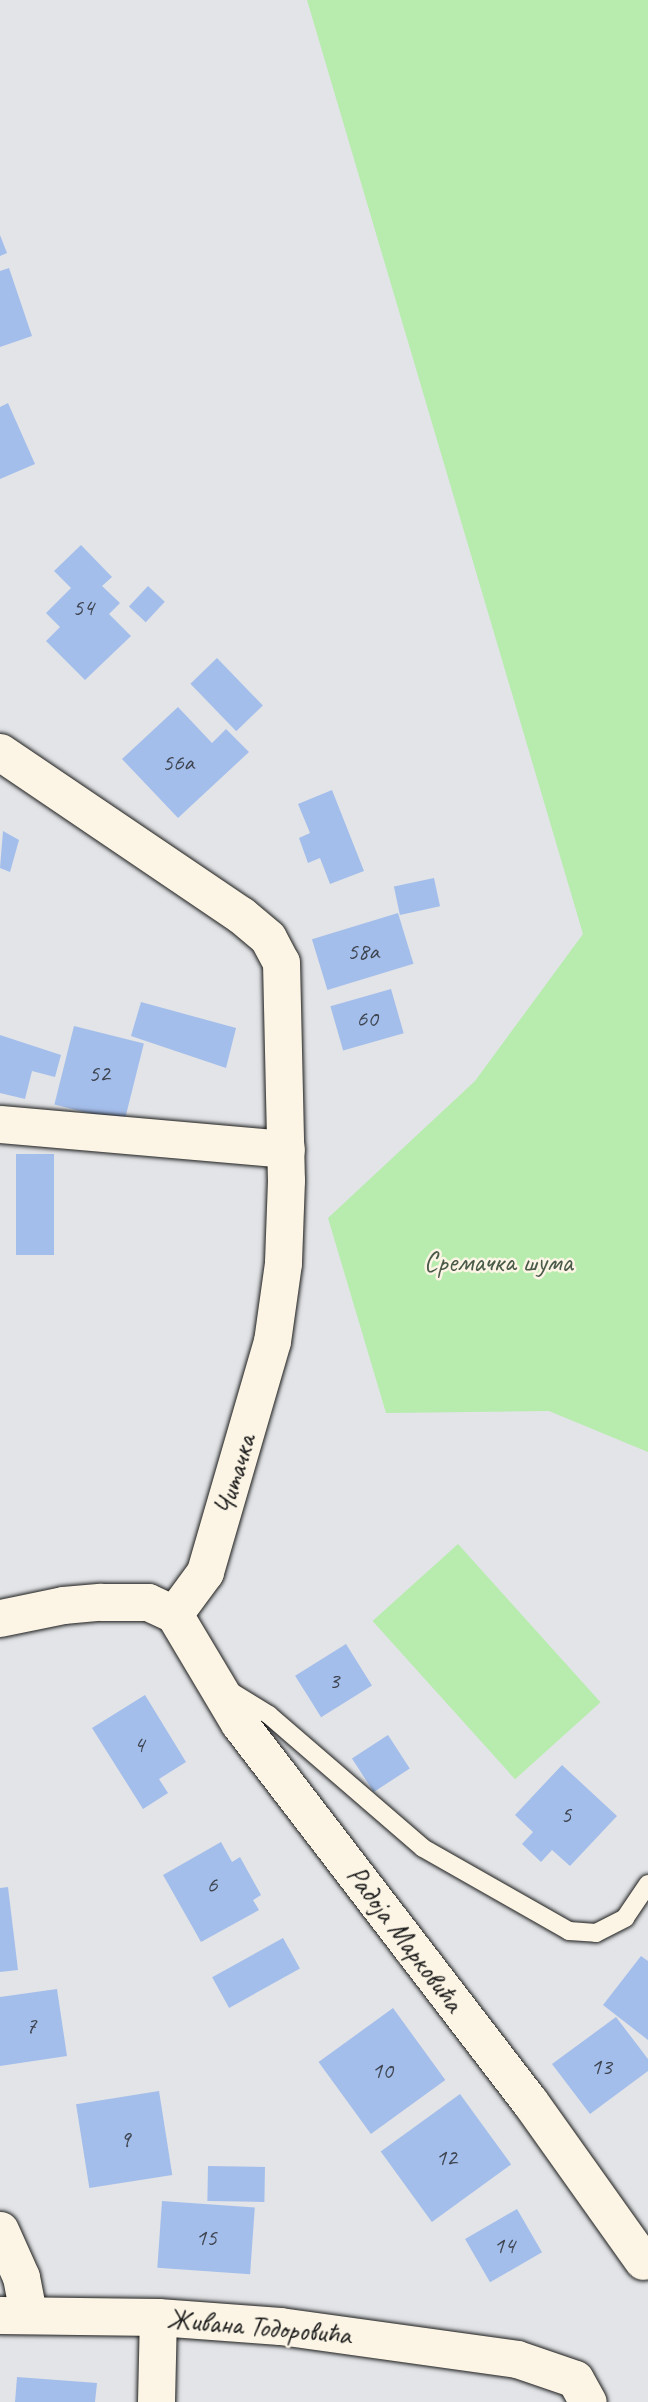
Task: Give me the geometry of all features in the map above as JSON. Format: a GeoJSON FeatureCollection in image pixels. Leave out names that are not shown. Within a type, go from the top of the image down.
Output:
{"type":"FeatureCollection","features":[{"type":"Feature","properties":{"kind":"street","name":"Читачка"},"geometry":{"type":"LineString","coordinates":[[0,752],[241,915],[268,938],[281,962],[286,1149],[283,1263],[272,1341],[205,1572],[174,1614]]}},
{"type":"Feature","properties":{"kind":"street"},"geometry":{"type":"LineString","coordinates":[[0,1124],[286,1149]]}},
{"type":"Feature","properties":{"kind":"street"},"geometry":{"type":"LineString","coordinates":[[0,1618],[63,1605],[101,1602],[148,1602],[174,1614]]}},
{"type":"Feature","properties":{"kind":"street","name":"Радоја Марковића"},"geometry":{"type":"LineString","coordinates":[[174,1614],[240,1723],[530,2102],[643,2261]]}},
{"type":"Feature","properties":{"kind":"street"},"geometry":{"type":"LineString","coordinates":[[0,2230],[21,2277],[14,2314]]}},
{"type":"Feature","properties":{"kind":"street","name":"Живана Тодоровића"},"geometry":{"type":"LineString","coordinates":[[14,2314],[158,2318],[280,2326],[517,2358],[575,2379],[588,2402]]}},
{"type":"Feature","properties":{"kind":"street"},"geometry":{"type":"LineString","coordinates":[[156,2402],[158,2318]]}},
{"type":"Feature","properties":{"kind":"lane"},"geometry":{"type":"LineString","coordinates":[[216,1684],[269,1715],[424,1848],[569,1931],[596,1933],[625,1917],[648,1884]]}},
{"type":"Feature","properties":{"kind":"green space","name":"Сремачка шума"},"geometry":{"type":"Polygon","coordinates":[[[307,0],[648,0],[648,1452],[549,1411],[386,1413],[328,1218],[475,1081],[583,934],[307,0]]]}},
{"type":"Feature","properties":{"kind":"green space"},"geometry":{"type":"Polygon","coordinates":[[[458,1544],[601,1702],[515,1779],[373,1621],[458,1544]]]}},
{"type":"Feature","properties":{"kind":"building"},"geometry":{"type":"Polygon","coordinates":[[[0,235],[7,253],[0,256],[0,235]]]}},
{"type":"Feature","properties":{"kind":"building"},"geometry":{"type":"Polygon","coordinates":[[[9,268],[32,336],[0,347],[0,271],[9,268]]]}},
{"type":"Feature","properties":{"kind":"building"},"geometry":{"type":"Polygon","coordinates":[[[8,403],[35,464],[0,479],[0,407],[8,403]]]}},
{"type":"Feature","properties":{"kind":"building"},"geometry":{"type":"Polygon","coordinates":[[[81,545],[112,577],[102,586],[120,603],[109,614],[131,636],[85,680],[46,641],[60,627],[46,613],[71,588],[54,571],[81,545]]]}},
{"type":"Feature","properties":{"kind":"building"},"geometry":{"type":"Polygon","coordinates":[[[148,586],[165,602],[146,622],[129,606],[148,586]]]}},
{"type":"Feature","properties":{"kind":"building"},"geometry":{"type":"Polygon","coordinates":[[[217,658],[263,705],[236,731],[190,684],[217,658]]]}},
{"type":"Feature","properties":{"kind":"building"},"geometry":{"type":"Polygon","coordinates":[[[178,707],[212,743],[226,729],[249,752],[178,818],[122,759],[178,707]]]}},
{"type":"Feature","properties":{"kind":"building"},"geometry":{"type":"Polygon","coordinates":[[[332,790],[364,871],[330,884],[320,858],[308,863],[299,838],[310,833],[298,804],[332,790]]]}},
{"type":"Feature","properties":{"kind":"building"},"geometry":{"type":"Polygon","coordinates":[[[3,831],[19,840],[10,872],[0,868],[3,831]]]}},
{"type":"Feature","properties":{"kind":"building"},"geometry":{"type":"Polygon","coordinates":[[[434,878],[440,906],[400,915],[394,887],[434,878]]]}},
{"type":"Feature","properties":{"kind":"building"},"geometry":{"type":"Polygon","coordinates":[[[398,913],[413,964],[327,990],[312,939],[398,913]]]}},
{"type":"Feature","properties":{"kind":"building"},"geometry":{"type":"Polygon","coordinates":[[[391,989],[404,1033],[343,1051],[330,1006],[391,989]]]}},
{"type":"Feature","properties":{"kind":"building"},"geometry":{"type":"Polygon","coordinates":[[[141,1002],[236,1028],[226,1068],[131,1036],[141,1002]]]}},
{"type":"Feature","properties":{"kind":"building"},"geometry":{"type":"Polygon","coordinates":[[[74,1026],[144,1043],[124,1122],[54,1105],[74,1026]]]}},
{"type":"Feature","properties":{"kind":"building"},"geometry":{"type":"Polygon","coordinates":[[[0,1035],[61,1055],[55,1077],[32,1071],[25,1099],[0,1093],[0,1035]]]}},
{"type":"Feature","properties":{"kind":"building"},"geometry":{"type":"Polygon","coordinates":[[[16,1154],[54,1154],[54,1255],[16,1255],[16,1154]]]}},
{"type":"Feature","properties":{"kind":"building"},"geometry":{"type":"Polygon","coordinates":[[[346,1644],[372,1686],[321,1717],[295,1676],[346,1644]]]}},
{"type":"Feature","properties":{"kind":"building"},"geometry":{"type":"Polygon","coordinates":[[[145,1695],[186,1762],[159,1779],[168,1793],[143,1809],[92,1728],[145,1695]]]}},
{"type":"Feature","properties":{"kind":"building"},"geometry":{"type":"Polygon","coordinates":[[[388,1735],[410,1769],[374,1792],[352,1758],[388,1735]]]}},
{"type":"Feature","properties":{"kind":"building"},"geometry":{"type":"Polygon","coordinates":[[[562,1765],[617,1816],[570,1866],[552,1850],[541,1862],[522,1844],[533,1832],[515,1815],[562,1765]]]}},
{"type":"Feature","properties":{"kind":"building"},"geometry":{"type":"Polygon","coordinates":[[[221,1842],[232,1862],[240,1857],[261,1895],[253,1900],[259,1910],[201,1942],[163,1875],[221,1842]]]}},
{"type":"Feature","properties":{"kind":"building"},"geometry":{"type":"Polygon","coordinates":[[[8,1887],[18,1970],[0,1972],[0,1888],[8,1887]]]}},
{"type":"Feature","properties":{"kind":"building"},"geometry":{"type":"Polygon","coordinates":[[[283,1938],[300,1969],[229,2008],[212,1977],[283,1938]]]}},
{"type":"Feature","properties":{"kind":"building"},"geometry":{"type":"Polygon","coordinates":[[[641,1956],[648,1961],[648,2040],[603,2005],[641,1956]]]}},
{"type":"Feature","properties":{"kind":"building"},"geometry":{"type":"Polygon","coordinates":[[[57,1989],[67,2056],[0,2066],[0,1997],[57,1989]]]}},
{"type":"Feature","properties":{"kind":"building"},"geometry":{"type":"Polygon","coordinates":[[[393,2008],[445,2080],[371,2134],[319,2062],[393,2008]]]}},
{"type":"Feature","properties":{"kind":"building"},"geometry":{"type":"Polygon","coordinates":[[[616,2017],[648,2059],[648,2071],[590,2114],[552,2064],[616,2017]]]}},
{"type":"Feature","properties":{"kind":"building"},"geometry":{"type":"Polygon","coordinates":[[[159,2091],[172,2175],[89,2188],[76,2104],[159,2091]]]}},
{"type":"Feature","properties":{"kind":"building"},"geometry":{"type":"Polygon","coordinates":[[[460,2094],[511,2164],[432,2222],[381,2152],[460,2094]]]}},
{"type":"Feature","properties":{"kind":"building"},"geometry":{"type":"Polygon","coordinates":[[[208,2166],[265,2167],[264,2202],[207,2201],[208,2166]]]}},
{"type":"Feature","properties":{"kind":"building"},"geometry":{"type":"Polygon","coordinates":[[[162,2201],[255,2207],[250,2274],[157,2268],[162,2201]]]}},
{"type":"Feature","properties":{"kind":"building"},"geometry":{"type":"Polygon","coordinates":[[[517,2209],[542,2252],[490,2282],[465,2239],[517,2209]]]}},
{"type":"Feature","properties":{"kind":"building"},"geometry":{"type":"Polygon","coordinates":[[[17,2377],[97,2383],[95,2402],[15,2402],[17,2377]]]}}]}
